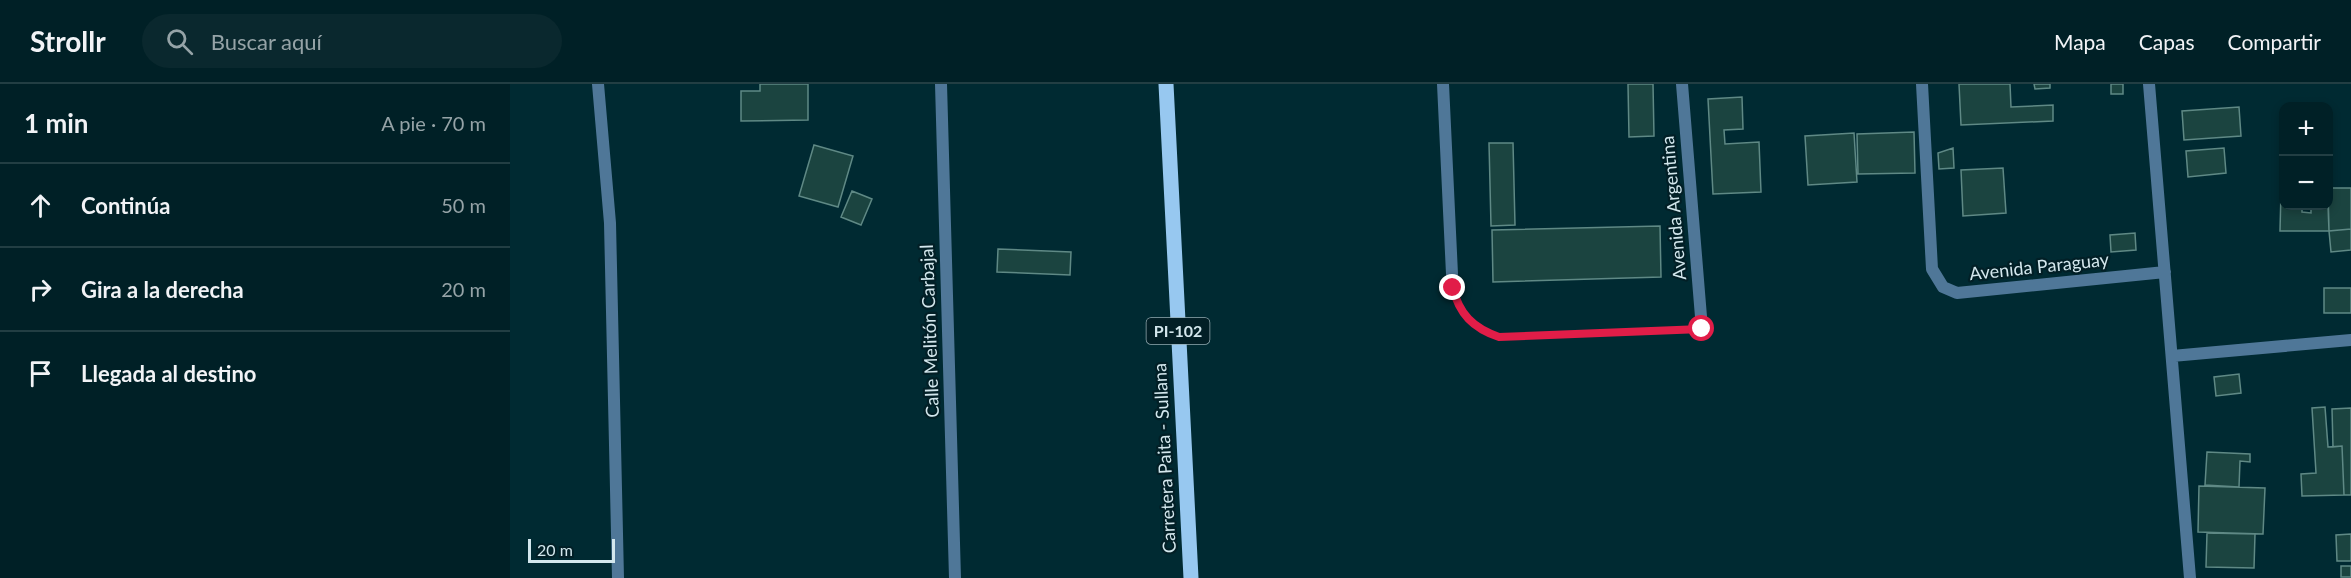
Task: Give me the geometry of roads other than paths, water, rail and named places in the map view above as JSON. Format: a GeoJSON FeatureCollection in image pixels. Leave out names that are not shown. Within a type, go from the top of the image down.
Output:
{"type":"FeatureCollection","features":[{"type":"Feature","properties":{"kind":"main road","name":"Carretera Paita - Sullana"},"geometry":{"type":"LineString","coordinates":[[1166,84],[1191,578]]}},
{"type":"Feature","properties":{"kind":"street"},"geometry":{"type":"LineString","coordinates":[[598,84],[610,223],[618,578]]}},
{"type":"Feature","properties":{"kind":"street","name":"Calle Melitón Carbajal"},"geometry":{"type":"LineString","coordinates":[[941,84],[954,578]]}},
{"type":"Feature","properties":{"kind":"street"},"geometry":{"type":"LineString","coordinates":[[1443,84],[1452,274]]}},
{"type":"Feature","properties":{"kind":"street","name":"Avenida Argentina"},"geometry":{"type":"LineString","coordinates":[[1682,84],[1702,329]]}},
{"type":"Feature","properties":{"kind":"street","name":"Avenida Paraguay"},"geometry":{"type":"LineString","coordinates":[[1922,84],[1932,269],[1943,287],[1957,293],[2165,272]]}},
{"type":"Feature","properties":{"kind":"street"},"geometry":{"type":"LineString","coordinates":[[2150,84],[2190,578]]}},
{"type":"Feature","properties":{"kind":"street"},"geometry":{"type":"LineString","coordinates":[[2172,356],[2351,340]]}}]}
